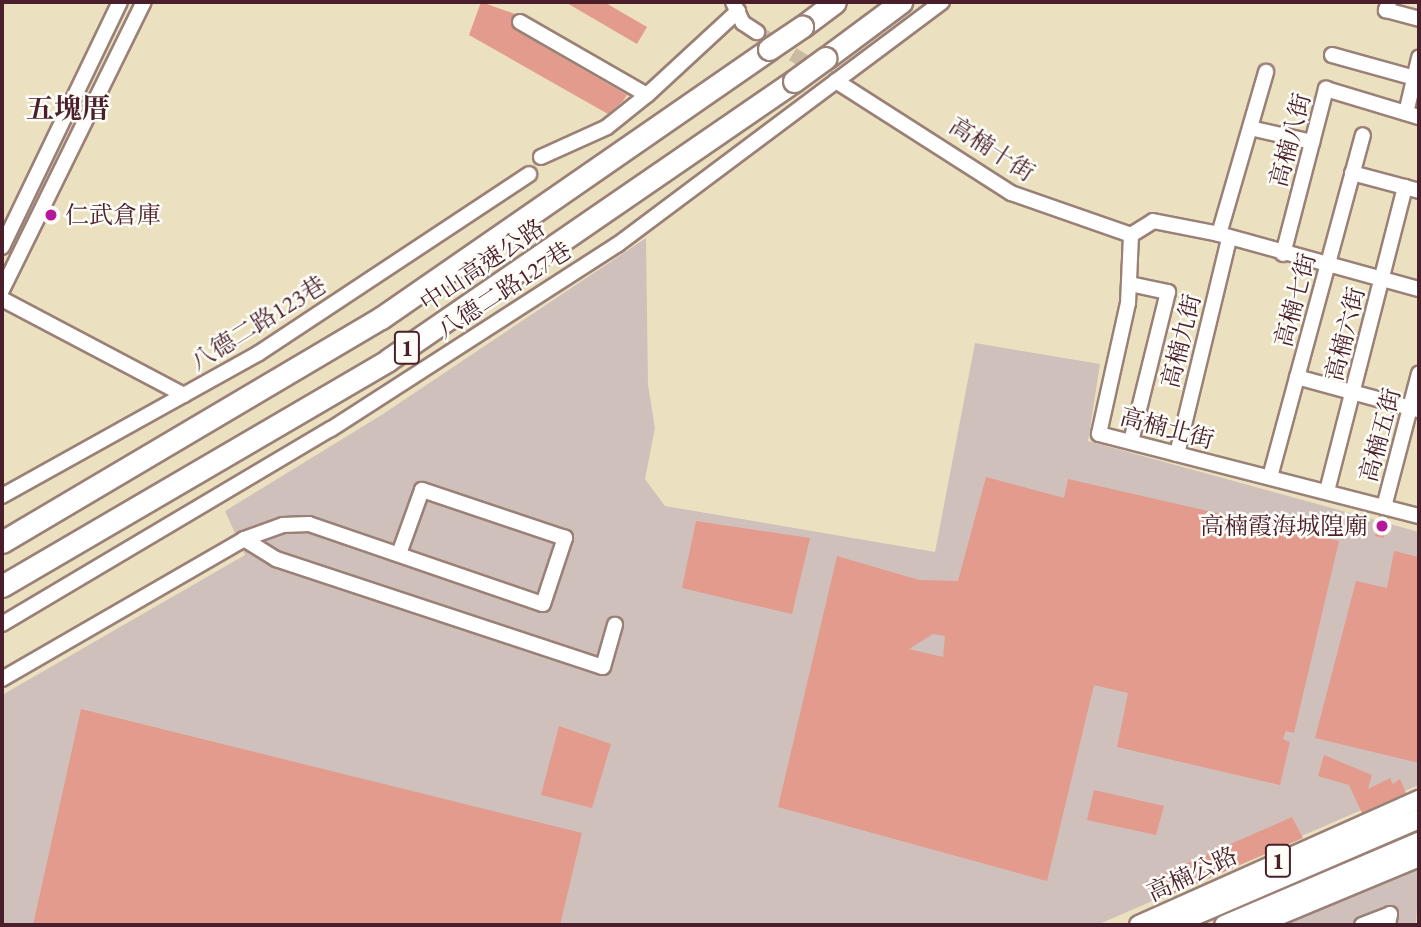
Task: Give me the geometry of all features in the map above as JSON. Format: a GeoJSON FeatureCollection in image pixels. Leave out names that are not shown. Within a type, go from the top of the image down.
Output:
{"type":"FeatureCollection","features":[{"type":"Feature","properties":{"kind":"highway","name":"中山高速公路"},"geometry":{"type":"LineString","coordinates":[[2,542],[381,318],[763,41],[802,27],[835,2]]}},
{"type":"Feature","properties":{"kind":"highway","name":"中山高速公路"},"geometry":{"type":"LineString","coordinates":[[2,586],[388,360],[794,81],[901,2]]}},
{"type":"Feature","properties":{"kind":"main road","name":"高楠公路"},"geometry":{"type":"LineString","coordinates":[[1173,925],[1419,800]]}},
{"type":"Feature","properties":{"kind":"main road","name":"高楠公路"},"geometry":{"type":"LineString","coordinates":[[1139,925],[1319,852],[1419,819]]}},
{"type":"Feature","properties":{"kind":"main road","name":"1"},"geometry":{"type":"LineString","coordinates":[[1256,925],[1419,842]]}},
{"type":"Feature","properties":{"kind":"main road"},"geometry":{"type":"LineString","coordinates":[[1319,852],[1334,885]]}},
{"type":"Feature","properties":{"kind":"main road","name":"1"},"geometry":{"type":"LineString","coordinates":[[1224,925],[1419,857]]}},
{"type":"Feature","properties":{"kind":"street"},"geometry":{"type":"LineString","coordinates":[[2,247],[120,2]]}},
{"type":"Feature","properties":{"kind":"street"},"geometry":{"type":"LineString","coordinates":[[3,284],[144,2]]}},
{"type":"Feature","properties":{"kind":"street","name":"八德二路127巷"},"geometry":{"type":"LineString","coordinates":[[2,624],[331,429],[617,245],[942,2]]}},
{"type":"Feature","properties":{"kind":"street"},"geometry":{"type":"LineString","coordinates":[[1388,6],[1419,19]]}},
{"type":"Feature","properties":{"kind":"street"},"geometry":{"type":"LineString","coordinates":[[541,157],[607,127],[647,96],[736,7],[763,41]]}},
{"type":"Feature","properties":{"kind":"street"},"geometry":{"type":"LineString","coordinates":[[520,22],[647,96]]}},
{"type":"Feature","properties":{"kind":"street"},"geometry":{"type":"LineString","coordinates":[[1332,55],[1415,78]]}},
{"type":"Feature","properties":{"kind":"street"},"geometry":{"type":"LineString","coordinates":[[1413,115],[1419,58]]}},
{"type":"Feature","properties":{"kind":"street","name":"高楠九街"},"geometry":{"type":"LineString","coordinates":[[1177,454],[1224,236],[1266,72]]}},
{"type":"Feature","properties":{"kind":"street","name":"高楠十街"},"geometry":{"type":"LineString","coordinates":[[836,80],[1011,193],[1131,235]]}},
{"type":"Feature","properties":{"kind":"street","name":"高楠八街"},"geometry":{"type":"LineString","coordinates":[[1283,254],[1326,89],[1413,115]]}},
{"type":"Feature","properties":{"kind":"street"},"geometry":{"type":"LineString","coordinates":[[1250,128],[1312,142]]}},
{"type":"Feature","properties":{"kind":"street","name":"高楠七街"},"geometry":{"type":"LineString","coordinates":[[1270,477],[1363,135]]}},
{"type":"Feature","properties":{"kind":"street","name":"高楠六街"},"geometry":{"type":"LineString","coordinates":[[1327,491],[1382,281],[1412,189],[1352,173]]}},
{"type":"Feature","properties":{"kind":"street","name":"八德二路123巷"},"geometry":{"type":"LineString","coordinates":[[2,496],[260,353],[529,174]]}},
{"type":"Feature","properties":{"kind":"street"},"geometry":{"type":"LineString","coordinates":[[1131,235],[1153,221],[1224,236],[1419,289]]}},
{"type":"Feature","properties":{"kind":"street","name":"高楠北街"},"geometry":{"type":"LineString","coordinates":[[1131,235],[1130,284],[1099,434],[1419,516]]}},
{"type":"Feature","properties":{"kind":"street"},"geometry":{"type":"LineString","coordinates":[[1130,284],[1168,292],[1131,442]]}},
{"type":"Feature","properties":{"kind":"street"},"geometry":{"type":"LineString","coordinates":[[2,299],[184,395]]}},
{"type":"Feature","properties":{"kind":"street","name":"高楠五街"},"geometry":{"type":"LineString","coordinates":[[1384,507],[1415,409],[1419,374]]}},
{"type":"Feature","properties":{"kind":"street"},"geometry":{"type":"LineString","coordinates":[[1297,377],[1415,409]]}},
{"type":"Feature","properties":{"kind":"street"},"geometry":{"type":"LineString","coordinates":[[2,679],[244,539],[309,524],[543,604],[565,538],[422,490],[398,554]]}},
{"type":"Feature","properties":{"kind":"street"},"geometry":{"type":"LineString","coordinates":[[244,539],[276,559],[603,667],[615,625]]}},
{"type":"Feature","properties":{"kind":"street"},"geometry":{"type":"LineString","coordinates":[[1362,925],[1390,914],[1388,925]]}},
{"type":"Feature","properties":{"kind":"shaded area"},"geometry":{"type":"Polygon","coordinates":[[[646,238],[648,385],[655,428],[645,479],[665,506],[935,552],[975,343],[1100,364],[1088,441],[1419,532],[1419,785],[1097,925],[2,925],[2,695],[245,555],[225,511],[383,414],[646,238]]]}},
{"type":"Feature","properties":{"kind":"shaded area"},"geometry":{"type":"Polygon","coordinates":[[[1419,869],[1416,925],[1280,925],[1419,869]]]}},
{"type":"Feature","properties":{"kind":"building"},"geometry":{"type":"Polygon","coordinates":[[[481,2],[515,14],[515,30],[627,95],[623,101],[608,114],[469,35],[481,2]]]}},
{"type":"Feature","properties":{"kind":"building"},"geometry":{"type":"Polygon","coordinates":[[[565,2],[604,2],[647,27],[637,44],[565,2]]]}},
{"type":"Feature","properties":{"kind":"building"},"geometry":{"type":"Polygon","coordinates":[[[986,477],[1064,498],[1068,479],[1339,541],[1294,733],[1286,731],[1283,739],[1290,742],[1280,785],[1117,747],[1128,693],[1094,685],[1047,881],[778,807],[837,556],[919,580],[958,581],[986,477]],[[933,634],[909,649],[943,657],[945,636],[933,634]]]}},
{"type":"Feature","properties":{"kind":"building","name":"高楠霞海城隍廟"},"geometry":{"type":"Polygon","coordinates":[[[1379,516],[1389,518],[1384,538],[1375,536],[1379,516]]]}},
{"type":"Feature","properties":{"kind":"building"},"geometry":{"type":"Polygon","coordinates":[[[696,521],[810,538],[792,614],[682,588],[696,521]]]}},
{"type":"Feature","properties":{"kind":"building"},"geometry":{"type":"Polygon","coordinates":[[[1394,551],[1419,557],[1419,763],[1315,738],[1356,581],[1387,588],[1394,551]]]}},
{"type":"Feature","properties":{"kind":"building"},"geometry":{"type":"Polygon","coordinates":[[[81,709],[582,833],[560,925],[33,925],[81,709]]]}},
{"type":"Feature","properties":{"kind":"building"},"geometry":{"type":"Polygon","coordinates":[[[559,726],[611,744],[592,808],[541,795],[559,726]]]}},
{"type":"Feature","properties":{"kind":"building"},"geometry":{"type":"Polygon","coordinates":[[[1324,755],[1372,775],[1368,789],[1390,778],[1393,784],[1400,779],[1406,793],[1362,813],[1349,785],[1318,776],[1324,755]]]}},
{"type":"Feature","properties":{"kind":"building"},"geometry":{"type":"Polygon","coordinates":[[[1094,790],[1164,806],[1156,835],[1087,820],[1094,790]]]}},
{"type":"Feature","properties":{"kind":"building"},"geometry":{"type":"Polygon","coordinates":[[[1292,817],[1303,838],[1156,901],[1147,881],[1292,817]]]}},
{"type":"Feature","properties":{"kind":"tunnel"},"geometry":{"type":"LineString","coordinates":[[757,32],[836,81]]}},
{"type":"Feature","properties":{"kind":"place","name":"仁武倉庫"},"geometry":{"type":"Point","coordinates":[51,215]}},
{"type":"Feature","properties":{"kind":"place","name":"高楠霞海城隍廟"},"geometry":{"type":"Point","coordinates":[1382,526]}},
{"type":"Feature","properties":{"kind":"district","name":"五塊厝"},"geometry":{"type":"Point","coordinates":[68,108]}}]}
